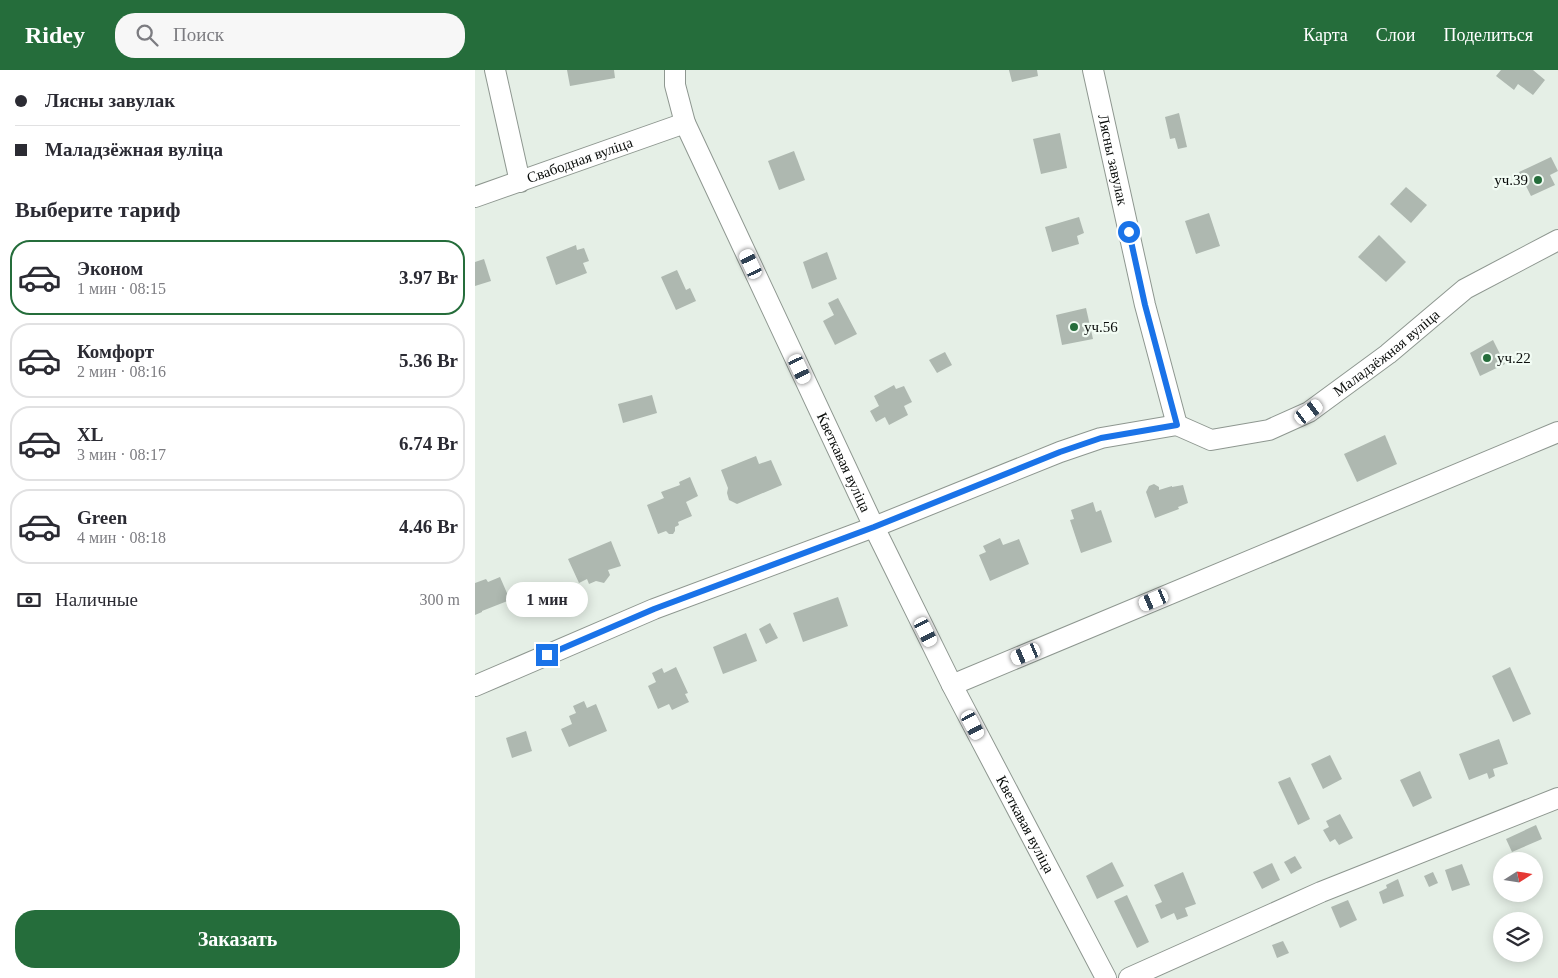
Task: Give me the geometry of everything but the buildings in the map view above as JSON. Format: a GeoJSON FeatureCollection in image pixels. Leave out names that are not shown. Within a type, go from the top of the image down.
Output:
{"type":"FeatureCollection","features":[{"type":"Feature","properties":{"kind":"street"},"geometry":{"type":"LineString","coordinates":[[495,70],[520,182]]}},
{"type":"Feature","properties":{"kind":"street","name":"Кветкавая вуліца"},"geometry":{"type":"LineString","coordinates":[[675,70],[675,85],[685,123],[874,527],[952,685],[1106,978]]}},
{"type":"Feature","properties":{"kind":"street","name":"Лясны завулак"},"geometry":{"type":"LineString","coordinates":[[1093,70],[1145,305],[1177,425]]}},
{"type":"Feature","properties":{"kind":"street","name":"Свабодная вуліца"},"geometry":{"type":"LineString","coordinates":[[475,198],[685,123]]}},
{"type":"Feature","properties":{"kind":"street","name":"Маладзёжная вуліца"},"geometry":{"type":"LineString","coordinates":[[1177,425],[1211,440],[1269,430],[1309,412],[1388,354],[1465,289],[1558,240]]}},
{"type":"Feature","properties":{"kind":"street"},"geometry":{"type":"LineString","coordinates":[[475,686],[654,609],[874,527],[1044,458],[1101,438],[1177,425]]}},
{"type":"Feature","properties":{"kind":"street"},"geometry":{"type":"LineString","coordinates":[[952,685],[1558,432]]}},
{"type":"Feature","properties":{"kind":"street"},"geometry":{"type":"LineString","coordinates":[[1129,978],[1321,892],[1558,798]]}},
{"type":"Feature","properties":{"kind":"place","name":"уч.39"},"geometry":{"type":"Point","coordinates":[1538,180]}},
{"type":"Feature","properties":{"kind":"place","name":"уч.56"},"geometry":{"type":"Point","coordinates":[1074,327]}},
{"type":"Feature","properties":{"kind":"place","name":"уч.22"},"geometry":{"type":"Point","coordinates":[1487,358]}},
{"type":"Feature","properties":{"kind":"route"},"geometry":{"type":"LineString","coordinates":[[547,655],[654,609],[874,527],[1060,452],[1101,438],[1177,425],[1145,305],[1129,232]]}}]}
